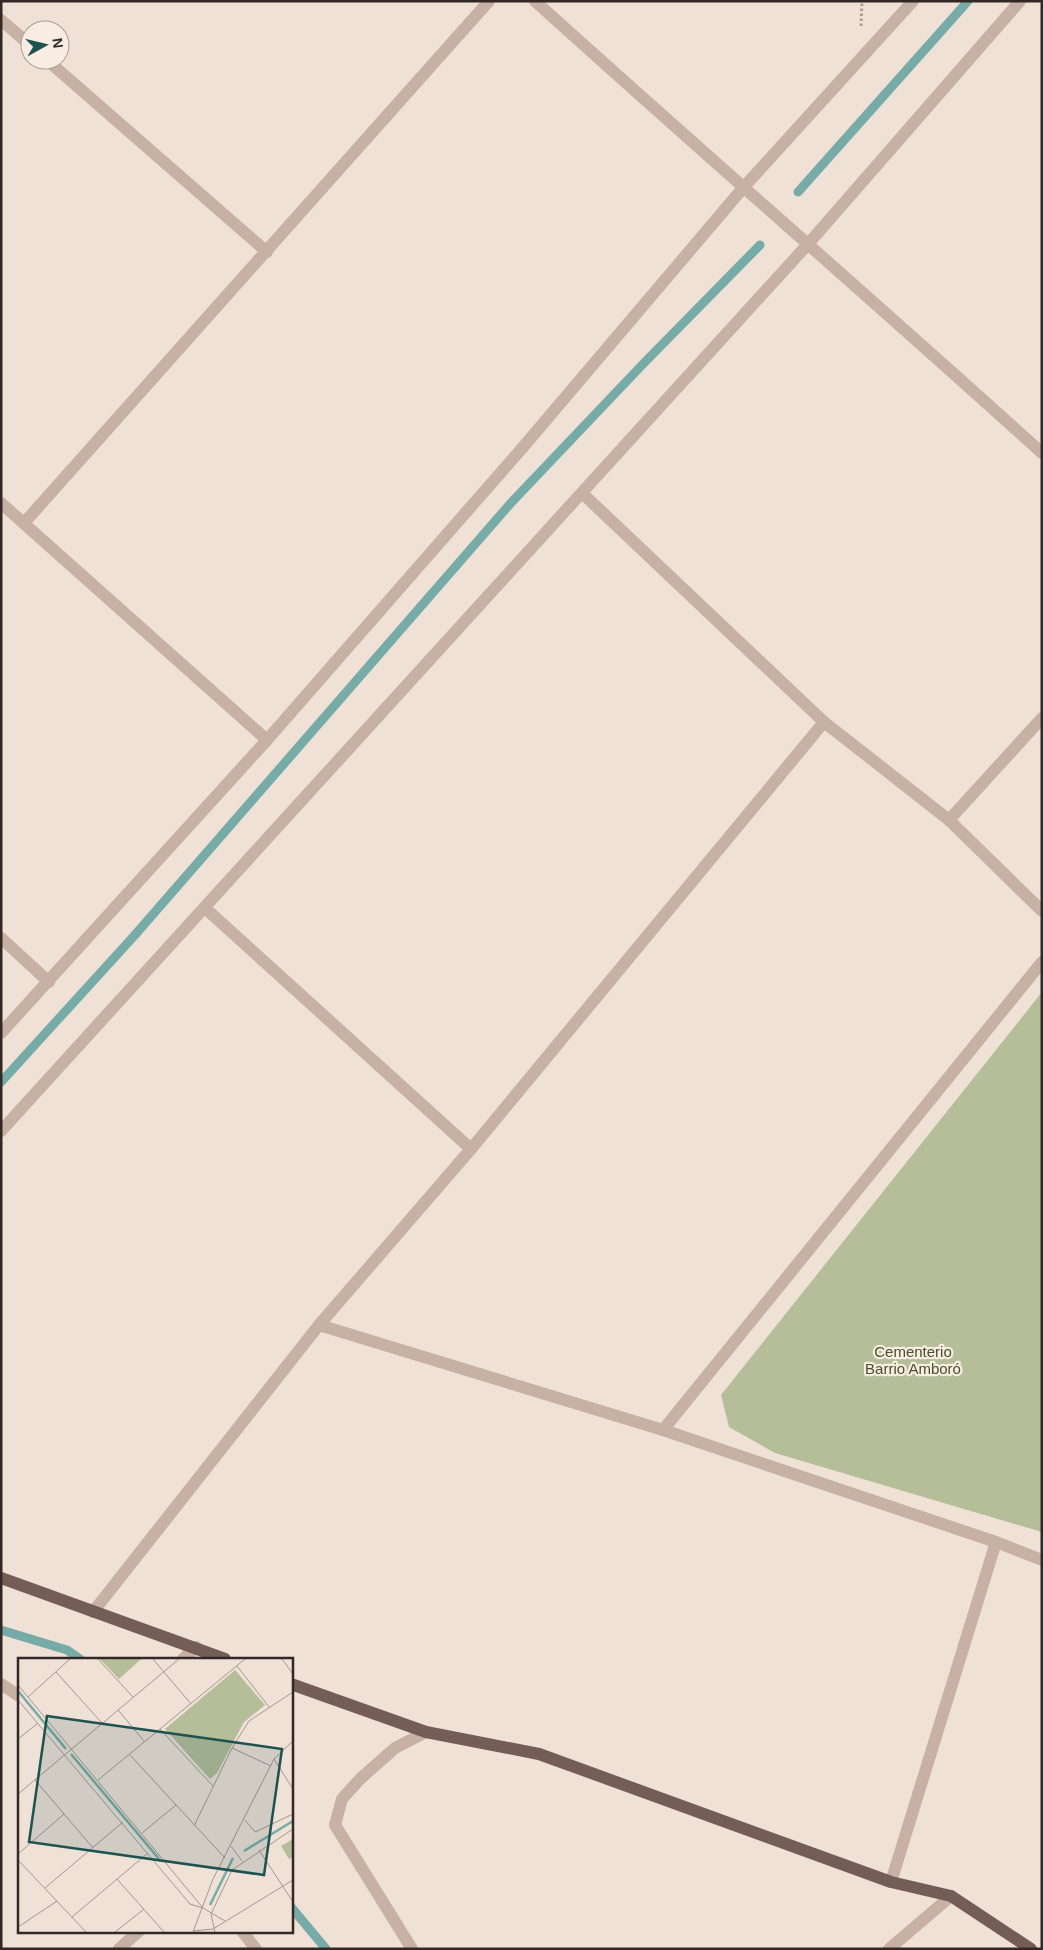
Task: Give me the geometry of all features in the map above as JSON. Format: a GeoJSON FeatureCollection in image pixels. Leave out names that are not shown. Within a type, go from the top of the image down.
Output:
{"type":"FeatureCollection","features":[{"type":"Feature","properties":{"kind":"main road"},"geometry":{"type":"LineString","coordinates":[[1,1578],[223,1658]]}},
{"type":"Feature","properties":{"kind":"main road"},"geometry":{"type":"LineString","coordinates":[[292,1684],[426,1732],[539,1754],[891,1882],[951,1896],[1031,1949]]}},
{"type":"Feature","properties":{"kind":"street"},"geometry":{"type":"LineString","coordinates":[[24,523],[489,1]]}},
{"type":"Feature","properties":{"kind":"street"},"geometry":{"type":"LineString","coordinates":[[535,1],[1042,452]]}},
{"type":"Feature","properties":{"kind":"street"},"geometry":{"type":"LineString","coordinates":[[1,1033],[267,740],[531,439],[743,188],[913,1]]}},
{"type":"Feature","properties":{"kind":"street"},"geometry":{"type":"LineString","coordinates":[[1,1131],[809,243],[1020,1]]}},
{"type":"Feature","properties":{"kind":"street"},"geometry":{"type":"LineString","coordinates":[[1,20],[20,36]]}},
{"type":"Feature","properties":{"kind":"street"},"geometry":{"type":"LineString","coordinates":[[58,70],[267,252]]}},
{"type":"Feature","properties":{"kind":"street"},"geometry":{"type":"LineString","coordinates":[[582,493],[824,722],[949,820],[1042,911]]}},
{"type":"Feature","properties":{"kind":"street"},"geometry":{"type":"LineString","coordinates":[[1,503],[267,740]]}},
{"type":"Feature","properties":{"kind":"street"},"geometry":{"type":"LineString","coordinates":[[949,820],[1042,718]]}},
{"type":"Feature","properties":{"kind":"street"},"geometry":{"type":"LineString","coordinates":[[93,1612],[320,1325],[471,1149],[824,722]]}},
{"type":"Feature","properties":{"kind":"street"},"geometry":{"type":"LineString","coordinates":[[205,908],[471,1149]]}},
{"type":"Feature","properties":{"kind":"street"},"geometry":{"type":"LineString","coordinates":[[1,938],[49,982]]}},
{"type":"Feature","properties":{"kind":"street"},"geometry":{"type":"LineString","coordinates":[[663,1430],[1042,962]]}},
{"type":"Feature","properties":{"kind":"street"},"geometry":{"type":"LineString","coordinates":[[320,1325],[663,1430],[996,1542],[1042,1560]]}},
{"type":"Feature","properties":{"kind":"street"},"geometry":{"type":"LineString","coordinates":[[891,1882],[996,1542]]}},
{"type":"Feature","properties":{"kind":"street"},"geometry":{"type":"LineString","coordinates":[[184,1658],[196,1647]]}},
{"type":"Feature","properties":{"kind":"street"},"geometry":{"type":"LineString","coordinates":[[1,1684],[18,1695]]}},
{"type":"Feature","properties":{"kind":"street"},"geometry":{"type":"LineString","coordinates":[[412,1949],[335,1826],[342,1799],[360,1779],[395,1748],[426,1732]]}},
{"type":"Feature","properties":{"kind":"street"},"geometry":{"type":"LineString","coordinates":[[889,1949],[951,1896]]}},
{"type":"Feature","properties":{"kind":"street"},"geometry":{"type":"LineString","coordinates":[[119,1949],[138,1932]]}},
{"type":"Feature","properties":{"kind":"street"},"geometry":{"type":"LineString","coordinates":[[243,1932],[256,1949]]}},
{"type":"Feature","properties":{"kind":"green space","name":"Cementerio Barrio Amboró"},"geometry":{"type":"Polygon","coordinates":[[[1042,992],[1042,1532],[775,1453],[729,1427],[721,1395],[1042,992]]]}},
{"type":"Feature","properties":{"kind":"waterway"},"geometry":{"type":"LineString","coordinates":[[798,192],[968,1]]}},
{"type":"Feature","properties":{"kind":"waterway"},"geometry":{"type":"LineString","coordinates":[[1,1082],[134,936],[510,504],[643,364],[760,245]]}},
{"type":"Feature","properties":{"kind":"waterway"},"geometry":{"type":"LineString","coordinates":[[1,1630],[67,1650],[79,1658]]}},
{"type":"Feature","properties":{"kind":"waterway"},"geometry":{"type":"LineString","coordinates":[[292,1908],[326,1949]]}}]}
